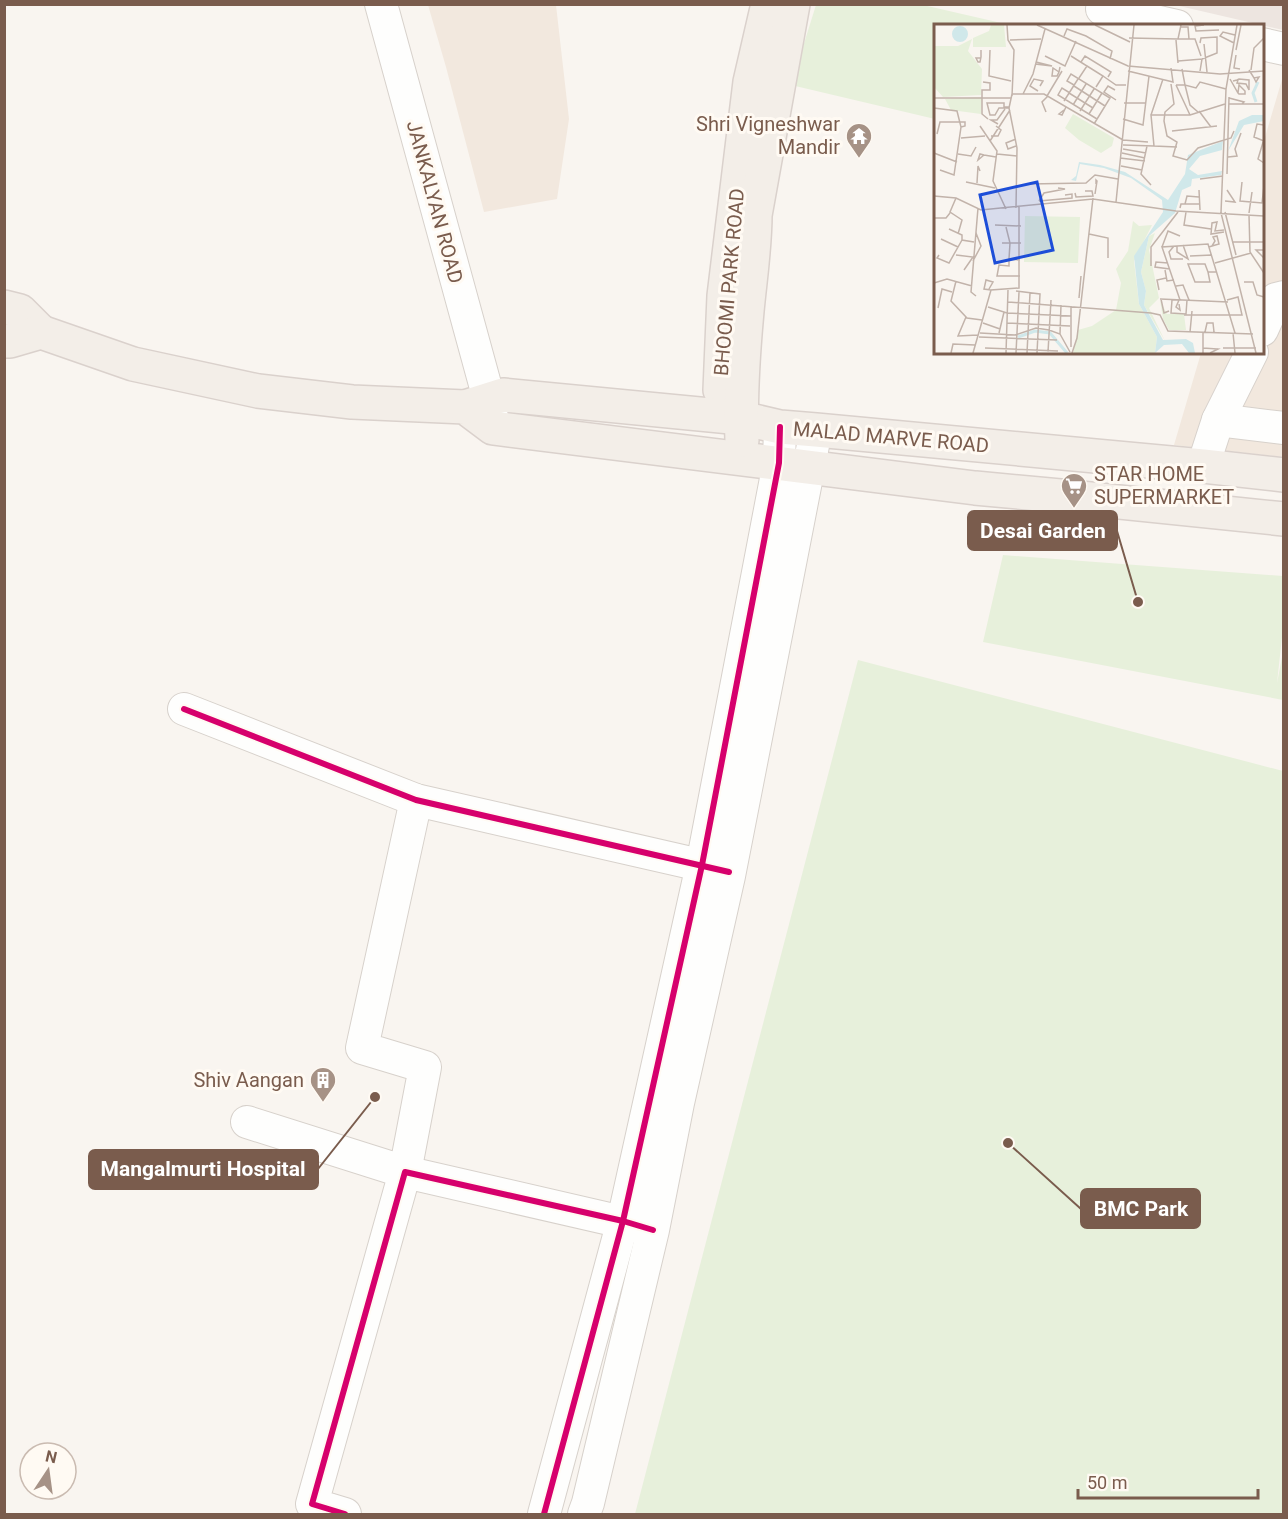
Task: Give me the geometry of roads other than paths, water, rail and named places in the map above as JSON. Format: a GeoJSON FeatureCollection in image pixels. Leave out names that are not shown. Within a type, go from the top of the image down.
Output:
{"type":"FeatureCollection","features":[{"type":"Feature","properties":{"kind":"main road"},"geometry":{"type":"LineString","coordinates":[[764,85],[768,4]]}},
{"type":"Feature","properties":{"kind":"main road"},"geometry":{"type":"LineString","coordinates":[[764,85],[793,4]]}},
{"type":"Feature","properties":{"kind":"main road","name":"BHOOMI PARK ROAD"},"geometry":{"type":"LineString","coordinates":[[730,457],[724,296],[743,232],[755,215],[751,170],[764,85]]}},
{"type":"Feature","properties":{"kind":"main road"},"geometry":{"type":"LineString","coordinates":[[4,307],[20,311],[41,332],[133,364],[258,391],[352,402],[482,412]]}},
{"type":"Feature","properties":{"kind":"main road"},"geometry":{"type":"LineString","coordinates":[[4,341],[41,332]]}},
{"type":"Feature","properties":{"kind":"main road","name":"MALAD MARVE ROAD"},"geometry":{"type":"LineString","coordinates":[[482,412],[502,395],[730,416],[780,427],[1284,475]]}},
{"type":"Feature","properties":{"kind":"main road","name":"MALAD MARVE ROAD"},"geometry":{"type":"LineString","coordinates":[[482,412],[730,457],[963,486],[1284,519]]}},
{"type":"Feature","properties":{"kind":"main road"},"geometry":{"type":"LineString","coordinates":[[963,486],[968,445]]}},
{"type":"Feature","properties":{"kind":"main road"},"geometry":{"type":"LineString","coordinates":[[1148,505],[1157,463]]}},
{"type":"Feature","properties":{"kind":"street","name":"JANKALYAN ROAD"},"geometry":{"type":"LineString","coordinates":[[381,4],[482,412]]}},
{"type":"Feature","properties":{"kind":"street"},"geometry":{"type":"LineString","coordinates":[[1102,9],[1168,24]]}},
{"type":"Feature","properties":{"kind":"street"},"geometry":{"type":"LineString","coordinates":[[1264,44],[1284,49]]}},
{"type":"Feature","properties":{"kind":"street"},"geometry":{"type":"LineString","coordinates":[[1264,328],[1276,299],[1284,297]]}},
{"type":"Feature","properties":{"kind":"street"},"geometry":{"type":"LineString","coordinates":[[1203,466],[1218,420],[1251,354]]}},
{"type":"Feature","properties":{"kind":"street"},"geometry":{"type":"LineString","coordinates":[[1218,420],[1284,428]]}},
{"type":"Feature","properties":{"kind":"street"},"geometry":{"type":"LineString","coordinates":[[780,427],[793,465]]}},
{"type":"Feature","properties":{"kind":"street"},"geometry":{"type":"LineString","coordinates":[[584,1515],[638,1226],[716,868],[793,465],[816,430]]}},
{"type":"Feature","properties":{"kind":"street"},"geometry":{"type":"LineString","coordinates":[[183,709],[416,800],[716,868]]}},
{"type":"Feature","properties":{"kind":"street"},"geometry":{"type":"LineString","coordinates":[[345,1515],[312,1504],[405,1172],[425,1067],[362,1048],[416,800]]}},
{"type":"Feature","properties":{"kind":"street"},"geometry":{"type":"LineString","coordinates":[[247,1122],[405,1172],[638,1226]]}},
{"type":"Feature","properties":{"kind":"street"},"geometry":{"type":"LineString","coordinates":[[544,1515],[638,1226]]}},
{"type":"Feature","properties":{"kind":"place","name":"Shri Vigneshwar Mandir"},"geometry":{"type":"Point","coordinates":[859,159]}},
{"type":"Feature","properties":{"kind":"place","name":"STAR HOME SUPERMARKET"},"geometry":{"type":"Point","coordinates":[1074,509]}},
{"type":"Feature","properties":{"kind":"place","name":"Desai Garden"},"geometry":{"type":"Point","coordinates":[1138,602]}},
{"type":"Feature","properties":{"kind":"place","name":"Mangalmurti Hospital"},"geometry":{"type":"Point","coordinates":[375,1097]}},
{"type":"Feature","properties":{"kind":"place","name":"Shiv Aangan"},"geometry":{"type":"Point","coordinates":[323,1103]}},
{"type":"Feature","properties":{"kind":"place","name":"BMC Park"},"geometry":{"type":"Point","coordinates":[1008,1143]}}]}
